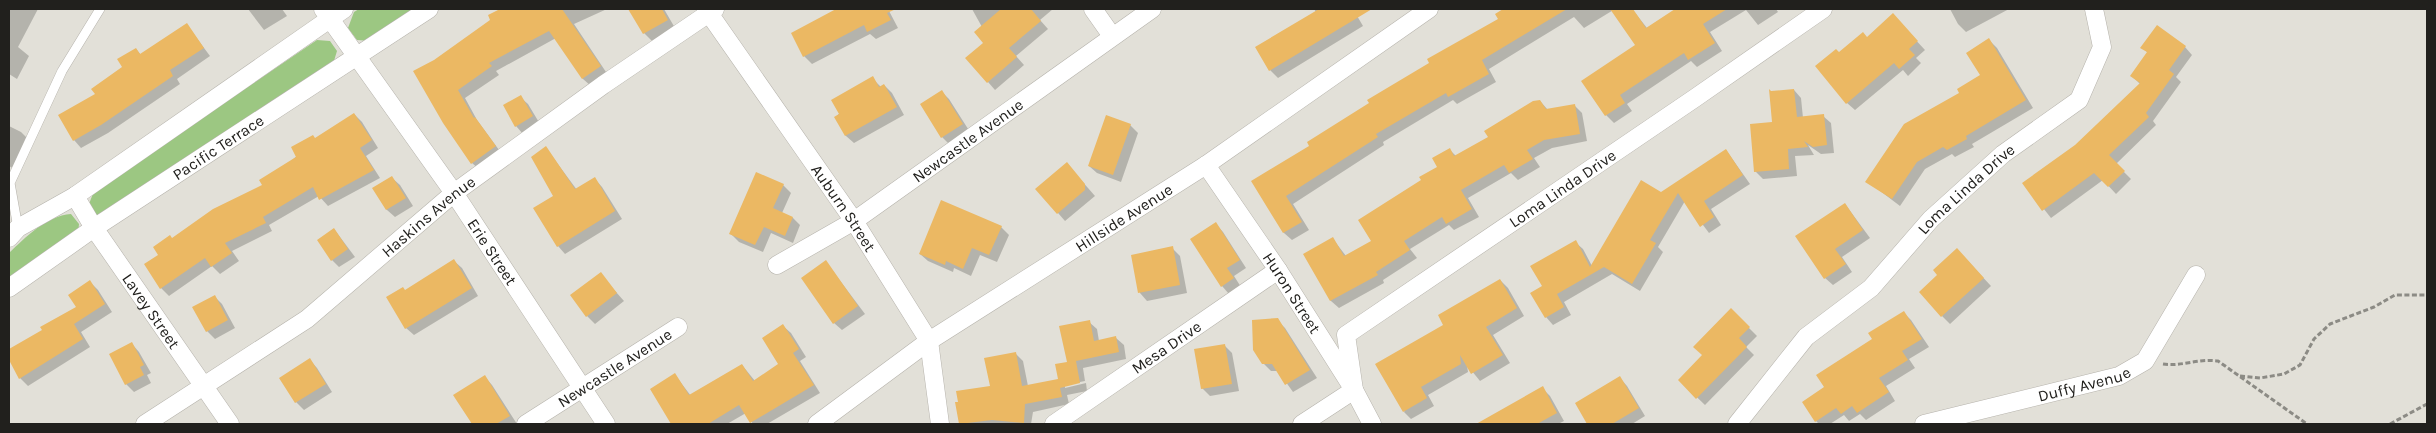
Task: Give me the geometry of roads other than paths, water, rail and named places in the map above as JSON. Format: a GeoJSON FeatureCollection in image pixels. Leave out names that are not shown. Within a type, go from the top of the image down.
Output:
{"type":"FeatureCollection","features":[{"type":"Feature","properties":{"kind":"street","name":"Pacific Terrace"},"geometry":{"type":"LineString","coordinates":[[9,288],[94,228],[429,9]]}},
{"type":"Feature","properties":{"kind":"street"},"geometry":{"type":"LineString","coordinates":[[1094,9],[1112,36]]}},
{"type":"Feature","properties":{"kind":"street","name":"Newcastle Avenue"},"geometry":{"type":"LineString","coordinates":[[777,265],[854,221],[1152,9]]}},
{"type":"Feature","properties":{"kind":"street","name":"Hillside Avenue"},"geometry":{"type":"LineString","coordinates":[[817,424],[929,341],[1206,165],[1428,9]]}},
{"type":"Feature","properties":{"kind":"street","name":"Loma Linda Drive"},"geometry":{"type":"LineString","coordinates":[[1354,390],[1346,335],[1823,9]]}},
{"type":"Feature","properties":{"kind":"street","name":"Loma Linda Drive"},"geometry":{"type":"LineString","coordinates":[[1737,424],[1806,337],[1871,288],[1931,219],[2003,154],[2079,100],[2102,46],[2094,9]]}},
{"type":"Feature","properties":{"kind":"street","name":"Haskins Avenue"},"geometry":{"type":"LineString","coordinates":[[145,424],[308,319],[454,193],[710,10]]}},
{"type":"Feature","properties":{"kind":"street","name":"Auburn Street"},"geometry":{"type":"LineString","coordinates":[[710,10],[854,221],[929,341],[940,424]]}},
{"type":"Feature","properties":{"kind":"street"},"geometry":{"type":"LineString","coordinates":[[14,233],[76,196],[332,12]]}},
{"type":"Feature","properties":{"kind":"street","name":"Erie Street"},"geometry":{"type":"LineString","coordinates":[[332,12],[357,57],[454,193],[606,424]]}},
{"type":"Feature","properties":{"kind":"street","name":"Huron Street"},"geometry":{"type":"LineString","coordinates":[[1206,165],[1278,270],[1354,390],[1372,424]]}},
{"type":"Feature","properties":{"kind":"street","name":"Lavey Street"},"geometry":{"type":"LineString","coordinates":[[76,196],[94,228],[230,424]]}},
{"type":"Feature","properties":{"kind":"street","name":"Mesa Drive"},"geometry":{"type":"LineString","coordinates":[[1054,424],[1278,270]]}},
{"type":"Feature","properties":{"kind":"street","name":"Duffy Avenue"},"geometry":{"type":"LineString","coordinates":[[1924,424],[2119,376],[2145,361],[2196,275]]}},
{"type":"Feature","properties":{"kind":"street","name":"Newcastle Avenue"},"geometry":{"type":"LineString","coordinates":[[526,424],[678,327]]}},
{"type":"Feature","properties":{"kind":"street"},"geometry":{"type":"LineString","coordinates":[[1302,424],[1354,390]]}},
{"type":"Feature","properties":{"kind":"lane"},"geometry":{"type":"LineString","coordinates":[[14,233],[10,183],[62,71],[100,9]]}}]}
